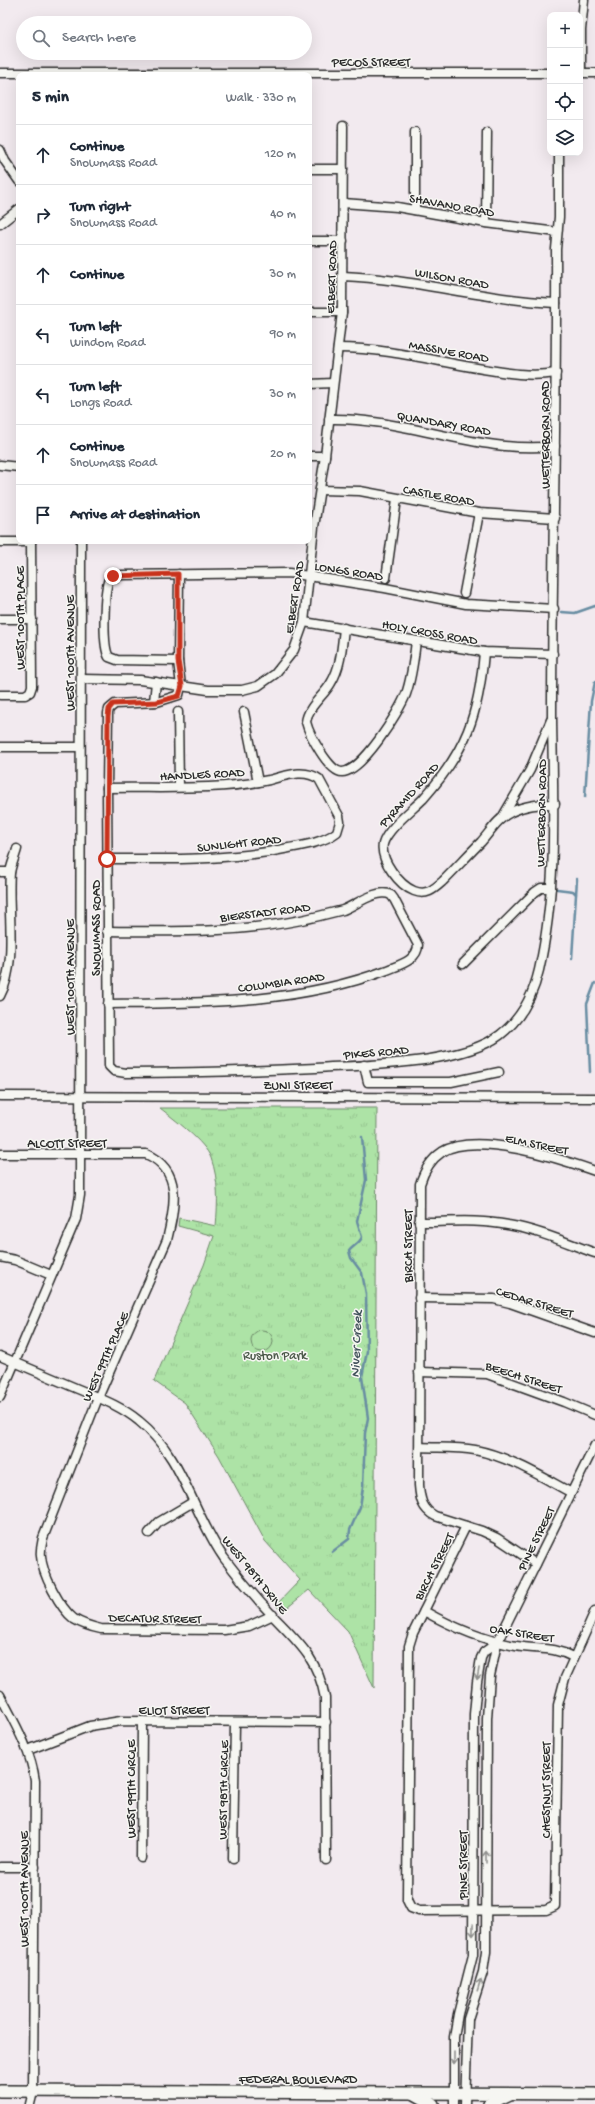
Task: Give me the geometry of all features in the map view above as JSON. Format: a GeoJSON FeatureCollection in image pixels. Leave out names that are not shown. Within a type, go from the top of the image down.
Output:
{"type":"FeatureCollection","features":[{"type":"Feature","properties":{"kind":"main road","name":"FEDERAL BOULEVARD"},"geometry":{"type":"LineString","coordinates":[[0,2091],[459,2092],[595,2094]]}},
{"type":"Feature","properties":{"kind":"main road"},"geometry":{"type":"LineString","coordinates":[[411,2092],[433,2104]]}},
{"type":"Feature","properties":{"kind":"main road"},"geometry":{"type":"LineString","coordinates":[[489,2104],[512,2093]]}},
{"type":"Feature","properties":{"kind":"street"},"geometry":{"type":"LineString","coordinates":[[581,48],[584,0]]}},
{"type":"Feature","properties":{"kind":"street","name":"PECOS STREET"},"geometry":{"type":"LineString","coordinates":[[0,73],[16,73]]}},
{"type":"Feature","properties":{"kind":"street","name":"PECOS STREET"},"geometry":{"type":"LineString","coordinates":[[312,73],[547,73]]}},
{"type":"Feature","properties":{"kind":"street"},"geometry":{"type":"LineString","coordinates":[[583,73],[595,73]]}},
{"type":"Feature","properties":{"kind":"street","name":"ELBERT ROAD"},"geometry":{"type":"LineString","coordinates":[[312,527],[320,490],[325,456],[342,312],[344,241],[343,126]]}},
{"type":"Feature","properties":{"kind":"street"},"geometry":{"type":"LineString","coordinates":[[415,132],[416,210]]}},
{"type":"Feature","properties":{"kind":"street"},"geometry":{"type":"LineString","coordinates":[[486,223],[487,132]]}},
{"type":"Feature","properties":{"kind":"street"},"geometry":{"type":"LineString","coordinates":[[0,150],[5,161],[16,176]]}},
{"type":"Feature","properties":{"kind":"street","name":"WETTERBORN ROAD"},"geometry":{"type":"LineString","coordinates":[[548,909],[555,804],[552,717],[554,654],[556,303],[557,232],[559,218],[559,156]]}},
{"type":"Feature","properties":{"kind":"street"},"geometry":{"type":"LineString","coordinates":[[312,169],[343,169]]}},
{"type":"Feature","properties":{"kind":"street","name":"SHAVANO ROAD"},"geometry":{"type":"LineString","coordinates":[[343,203],[362,203],[416,210],[486,223],[557,232]]}},
{"type":"Feature","properties":{"kind":"street"},"geometry":{"type":"LineString","coordinates":[[0,224],[16,211]]}},
{"type":"Feature","properties":{"kind":"street"},"geometry":{"type":"LineString","coordinates":[[312,241],[344,241]]}},
{"type":"Feature","properties":{"kind":"street","name":"WILSON ROAD"},"geometry":{"type":"LineString","coordinates":[[343,276],[401,280],[519,301],[556,303]]}},
{"type":"Feature","properties":{"kind":"street"},"geometry":{"type":"LineString","coordinates":[[312,312],[342,312]]}},
{"type":"Feature","properties":{"kind":"street","name":"MASSIVE ROAD"},"geometry":{"type":"LineString","coordinates":[[338,348],[395,352],[467,366],[524,374],[542,375],[556,373]]}},
{"type":"Feature","properties":{"kind":"street"},"geometry":{"type":"LineString","coordinates":[[312,384],[333,384]]}},
{"type":"Feature","properties":{"kind":"street","name":"QUANDARY ROAD"},"geometry":{"type":"LineString","coordinates":[[329,419],[378,422],[499,444],[555,446]]}},
{"type":"Feature","properties":{"kind":"street"},"geometry":{"type":"LineString","coordinates":[[312,456],[325,456]]}},
{"type":"Feature","properties":{"kind":"street"},"geometry":{"type":"LineString","coordinates":[[0,465],[16,466]]}},
{"type":"Feature","properties":{"kind":"street","name":"CASTLE ROAD"},"geometry":{"type":"LineString","coordinates":[[320,490],[360,491],[479,513],[555,518]]}},
{"type":"Feature","properties":{"kind":"street"},"geometry":{"type":"LineString","coordinates":[[386,578],[397,499]]}},
{"type":"Feature","properties":{"kind":"street"},"geometry":{"type":"LineString","coordinates":[[464,593],[479,513]]}},
{"type":"Feature","properties":{"kind":"street"},"geometry":{"type":"LineString","coordinates":[[0,542],[16,542]]}},
{"type":"Feature","properties":{"kind":"street","name":"WEST 100TH PLACE"},"geometry":{"type":"LineString","coordinates":[[0,695],[25,695],[28,694],[32,686],[31,544]]}},
{"type":"Feature","properties":{"kind":"street","name":"WEST 100TH AVENUE"},"geometry":{"type":"LineString","coordinates":[[0,1397],[16,1363],[76,1219],[80,1195],[81,544]]}},
{"type":"Feature","properties":{"kind":"street","name":"ELBERT ROAD"},"geometry":{"type":"LineString","coordinates":[[81,679],[140,680],[219,690],[242,690],[258,686],[275,674],[287,661],[300,638],[304,622],[311,544]]}},
{"type":"Feature","properties":{"kind":"street","name":"LONGS ROAD"},"geometry":{"type":"LineString","coordinates":[[178,661],[118,660],[112,659],[107,654],[107,584],[109,579],[113,576],[188,573],[289,573],[385,588],[466,604],[554,610]]}},
{"type":"Feature","properties":{"kind":"street"},"geometry":{"type":"LineString","coordinates":[[178,574],[178,661],[182,686]]}},
{"type":"Feature","properties":{"kind":"street"},"geometry":{"type":"LineString","coordinates":[[0,619],[32,619]]}},
{"type":"Feature","properties":{"kind":"street","name":"HOLY CROSS ROAD"},"geometry":{"type":"LineString","coordinates":[[304,622],[484,652],[554,654]]}},
{"type":"Feature","properties":{"kind":"street"},"geometry":{"type":"LineString","coordinates":[[344,628],[336,674],[331,684],[316,702],[306,718],[308,732],[331,766],[338,771],[347,771],[374,746],[399,710],[408,688],[416,640]]}},
{"type":"Feature","properties":{"kind":"street","name":"PYRAMID ROAD"},"geometry":{"type":"LineString","coordinates":[[484,652],[477,706],[463,743],[447,770],[385,838],[383,850],[385,861],[407,887],[418,893],[430,892],[459,865],[503,817],[524,807],[555,804]]}},
{"type":"Feature","properties":{"kind":"street"},"geometry":{"type":"LineString","coordinates":[[154,702],[156,682]]}},
{"type":"Feature","properties":{"kind":"street","name":"SNOWMASS ROAD"},"geometry":{"type":"LineString","coordinates":[[112,1069],[108,1061],[107,788],[109,709],[115,704],[154,702],[179,696],[182,686]]}},
{"type":"Feature","properties":{"kind":"street"},"geometry":{"type":"LineString","coordinates":[[178,712],[178,787]]}},
{"type":"Feature","properties":{"kind":"street"},"geometry":{"type":"LineString","coordinates":[[244,712],[258,782]]}},
{"type":"Feature","properties":{"kind":"street","name":"WETTERBORN ROAD"},"geometry":{"type":"LineString","coordinates":[[503,817],[530,770],[552,717]]}},
{"type":"Feature","properties":{"kind":"street"},"geometry":{"type":"LineString","coordinates":[[0,746],[80,747]]}},
{"type":"Feature","properties":{"kind":"street","name":"HANDLES ROAD"},"geometry":{"type":"LineString","coordinates":[[107,788],[220,787],[258,782],[302,772],[319,779],[331,801]]}},
{"type":"Feature","properties":{"kind":"street","name":"SUNLIGHT ROAD"},"geometry":{"type":"LineString","coordinates":[[107,859],[219,858],[254,855],[321,841],[338,832],[340,822],[339,816],[331,801]]}},
{"type":"Feature","properties":{"kind":"street"},"geometry":{"type":"LineString","coordinates":[[0,996],[6,985],[9,969],[10,872],[17,849]]}},
{"type":"Feature","properties":{"kind":"street"},"geometry":{"type":"LineString","coordinates":[[0,872],[10,872]]}},
{"type":"Feature","properties":{"kind":"street"},"geometry":{"type":"LineString","coordinates":[[463,964],[535,892],[541,888],[550,888]]}},
{"type":"Feature","properties":{"kind":"street","name":"BIERSTADT ROAD"},"geometry":{"type":"LineString","coordinates":[[108,931],[150,932],[237,928],[296,921],[343,910],[383,893],[391,895],[406,922]]}},
{"type":"Feature","properties":{"kind":"street","name":"PIKES ROAD"},"geometry":{"type":"LineString","coordinates":[[112,1069],[126,1074],[211,1074],[364,1065],[443,1057],[474,1048],[499,1036],[519,1015],[535,984],[543,950],[548,909]]}},
{"type":"Feature","properties":{"kind":"street","name":"COLUMBIA ROAD"},"geometry":{"type":"LineString","coordinates":[[108,1004],[200,1003],[267,998],[309,992],[352,981],[402,964],[414,957],[418,949],[418,941],[406,922]]}},
{"type":"Feature","properties":{"kind":"street"},"geometry":{"type":"LineString","coordinates":[[364,1065],[368,1082],[451,1082],[499,1072]]}},
{"type":"Feature","properties":{"kind":"street","name":"ZUNI STREET"},"geometry":{"type":"LineString","coordinates":[[0,1096],[595,1098]]}},
{"type":"Feature","properties":{"kind":"street","name":"ELM STREET"},"geometry":{"type":"LineString","coordinates":[[472,1146],[510,1148],[531,1151],[595,1171]]}},
{"type":"Feature","properties":{"kind":"street","name":"BIRCH STREET"},"geometry":{"type":"LineString","coordinates":[[472,1146],[446,1150],[430,1163],[420,1184],[419,1485],[423,1506],[435,1516],[466,1526],[413,1633],[410,1646],[407,1900],[411,1908],[419,1911],[486,1910]]}},
{"type":"Feature","properties":{"kind":"street","name":"ALCOTT STREET"},"geometry":{"type":"LineString","coordinates":[[0,1154],[134,1153]]}},
{"type":"Feature","properties":{"kind":"street","name":"WEST 99TH PLACE"},"geometry":{"type":"LineString","coordinates":[[53,1588],[42,1563],[41,1552],[43,1538],[98,1398],[167,1240],[172,1213],[173,1184],[165,1167],[150,1156],[134,1153]]}},
{"type":"Feature","properties":{"kind":"street"},"geometry":{"type":"LineString","coordinates":[[419,1222],[473,1222],[507,1224],[595,1253]]}},
{"type":"Feature","properties":{"kind":"street"},"geometry":{"type":"LineString","coordinates":[[0,1257],[15,1260],[52,1275]]}},
{"type":"Feature","properties":{"kind":"street","name":"CEDAR STREET"},"geometry":{"type":"LineString","coordinates":[[419,1298],[494,1299],[510,1303],[595,1333]]}},
{"type":"Feature","properties":{"kind":"street","name":"WEST 98TH DRIVE"},"geometry":{"type":"LineString","coordinates":[[0,1356],[98,1398],[132,1415],[159,1439],[171,1457],[193,1502],[225,1558],[273,1615],[298,1640],[315,1664],[324,1691],[326,1722],[326,1860]]}},
{"type":"Feature","properties":{"kind":"street","name":"BEECH STREET"},"geometry":{"type":"LineString","coordinates":[[419,1372],[487,1374],[595,1415]]}},
{"type":"Feature","properties":{"kind":"street","name":"PINE STREET"},"geometry":{"type":"LineString","coordinates":[[459,2092],[468,2019],[483,1972],[486,1952],[487,1725],[489,1686],[497,1643],[570,1492],[595,1445]]}},
{"type":"Feature","properties":{"kind":"street"},"geometry":{"type":"LineString","coordinates":[[420,1448],[464,1448],[492,1455],[525,1467],[570,1492]]}},
{"type":"Feature","properties":{"kind":"street"},"geometry":{"type":"LineString","coordinates":[[149,1533],[159,1522],[193,1502]]}},
{"type":"Feature","properties":{"kind":"street"},"geometry":{"type":"LineString","coordinates":[[466,1526],[497,1538],[536,1564]]}},
{"type":"Feature","properties":{"kind":"street","name":"DECATUR STREET"},"geometry":{"type":"LineString","coordinates":[[53,1588],[65,1609],[74,1618],[100,1629],[224,1630],[249,1626],[273,1615]]}},
{"type":"Feature","properties":{"kind":"street","name":"OAK STREET"},"geometry":{"type":"LineString","coordinates":[[424,1611],[453,1627],[497,1643],[523,1647],[552,1648],[573,1657]]}},
{"type":"Feature","properties":{"kind":"street","name":"CHESTNUT STREET"},"geometry":{"type":"LineString","coordinates":[[486,1910],[546,1910],[554,1906],[556,1902],[557,1717],[561,1691],[573,1657],[595,1611]]}},
{"type":"Feature","properties":{"kind":"street","name":"PINE STREET"},"geometry":{"type":"LineString","coordinates":[[459,2092],[454,2037],[458,2014],[473,1955],[474,1725],[476,1682],[484,1652],[497,1643]]}},
{"type":"Feature","properties":{"kind":"street","name":"WEST 100TH AVENUE"},"geometry":{"type":"LineString","coordinates":[[0,1695],[28,1750],[33,1766],[35,1780],[34,2092],[37,2104]]}},
{"type":"Feature","properties":{"kind":"street","name":"WEST 99TH CIRCLE"},"geometry":{"type":"LineString","coordinates":[[141,1858],[142,1721]]}},
{"type":"Feature","properties":{"kind":"street","name":"ELIOT STREET"},"geometry":{"type":"LineString","coordinates":[[28,1750],[90,1726],[114,1722],[326,1722]]}},
{"type":"Feature","properties":{"kind":"street","name":"WEST 98TH CIRCLE"},"geometry":{"type":"LineString","coordinates":[[233,1859],[235,1722]]}},
{"type":"Feature","properties":{"kind":"street"},"geometry":{"type":"LineString","coordinates":[[474,1725],[487,1725]]}},
{"type":"Feature","properties":{"kind":"street"},"geometry":{"type":"LineString","coordinates":[[474,1798],[486,1798]]}},
{"type":"Feature","properties":{"kind":"street"},"geometry":{"type":"LineString","coordinates":[[0,1867],[35,1867]]}},
{"type":"Feature","properties":{"kind":"street"},"geometry":{"type":"LineString","coordinates":[[474,1875],[486,1875]]}},
{"type":"Feature","properties":{"kind":"street"},"geometry":{"type":"LineString","coordinates":[[462,1998],[473,2003]]}},
{"type":"Feature","properties":{"kind":"street","name":"WEST 100TH AVENUE"},"geometry":{"type":"LineString","coordinates":[[30,2104],[34,2092]]}},
{"type":"Feature","properties":{"kind":"street"},"geometry":{"type":"LineString","coordinates":[[454,2104],[459,2092]]}},
{"type":"Feature","properties":{"kind":"street"},"geometry":{"type":"LineString","coordinates":[[459,2092],[465,2104]]}},
{"type":"Feature","properties":{"kind":"green space","name":"Ruston Park"},"geometry":{"type":"Polygon","coordinates":[[[160,1108],[377,1108],[374,1688],[348,1631],[309,1590],[282,1612],[276,1605],[300,1580],[265,1541],[219,1456],[185,1403],[154,1381],[204,1265],[214,1236],[178,1226],[179,1218],[216,1226],[217,1200],[217,1184],[214,1167],[208,1152],[196,1138],[160,1108]]]}},
{"type":"Feature","properties":{"kind":"green space"},"geometry":{"type":"Polygon","coordinates":[[[262,1330],[270,1333],[273,1341],[270,1349],[262,1352],[254,1349],[251,1341],[254,1333],[262,1330]]]}},
{"type":"Feature","properties":{"kind":"waterway"},"geometry":{"type":"LineString","coordinates":[[561,612],[575,613],[595,606]]}},
{"type":"Feature","properties":{"kind":"waterway"},"geometry":{"type":"LineString","coordinates":[[585,797],[591,701],[595,682]]}},
{"type":"Feature","properties":{"kind":"waterway"},"geometry":{"type":"LineString","coordinates":[[572,958],[577,879]]}},
{"type":"Feature","properties":{"kind":"waterway"},"geometry":{"type":"LineString","coordinates":[[557,889],[573,891],[576,894]]}},
{"type":"Feature","properties":{"kind":"waterway","name":"Niver Creek"},"geometry":{"type":"LineString","coordinates":[[590,1072],[587,1004],[595,983]]}},
{"type":"Feature","properties":{"kind":"waterway","name":"Niver Creek"},"geometry":{"type":"LineString","coordinates":[[332,1552],[349,1539],[350,1530],[360,1507],[363,1487],[365,1433],[368,1418],[362,1377],[367,1351],[366,1294],[362,1273],[351,1258],[349,1251],[360,1241],[362,1237],[357,1221],[366,1180],[362,1137]]}},
{"type":"Feature","properties":{"kind":"route"},"geometry":{"type":"LineString","coordinates":[[107,859],[109,709],[113,704],[157,702],[179,696],[182,686],[178,661],[178,574],[113,576]]}}]}
